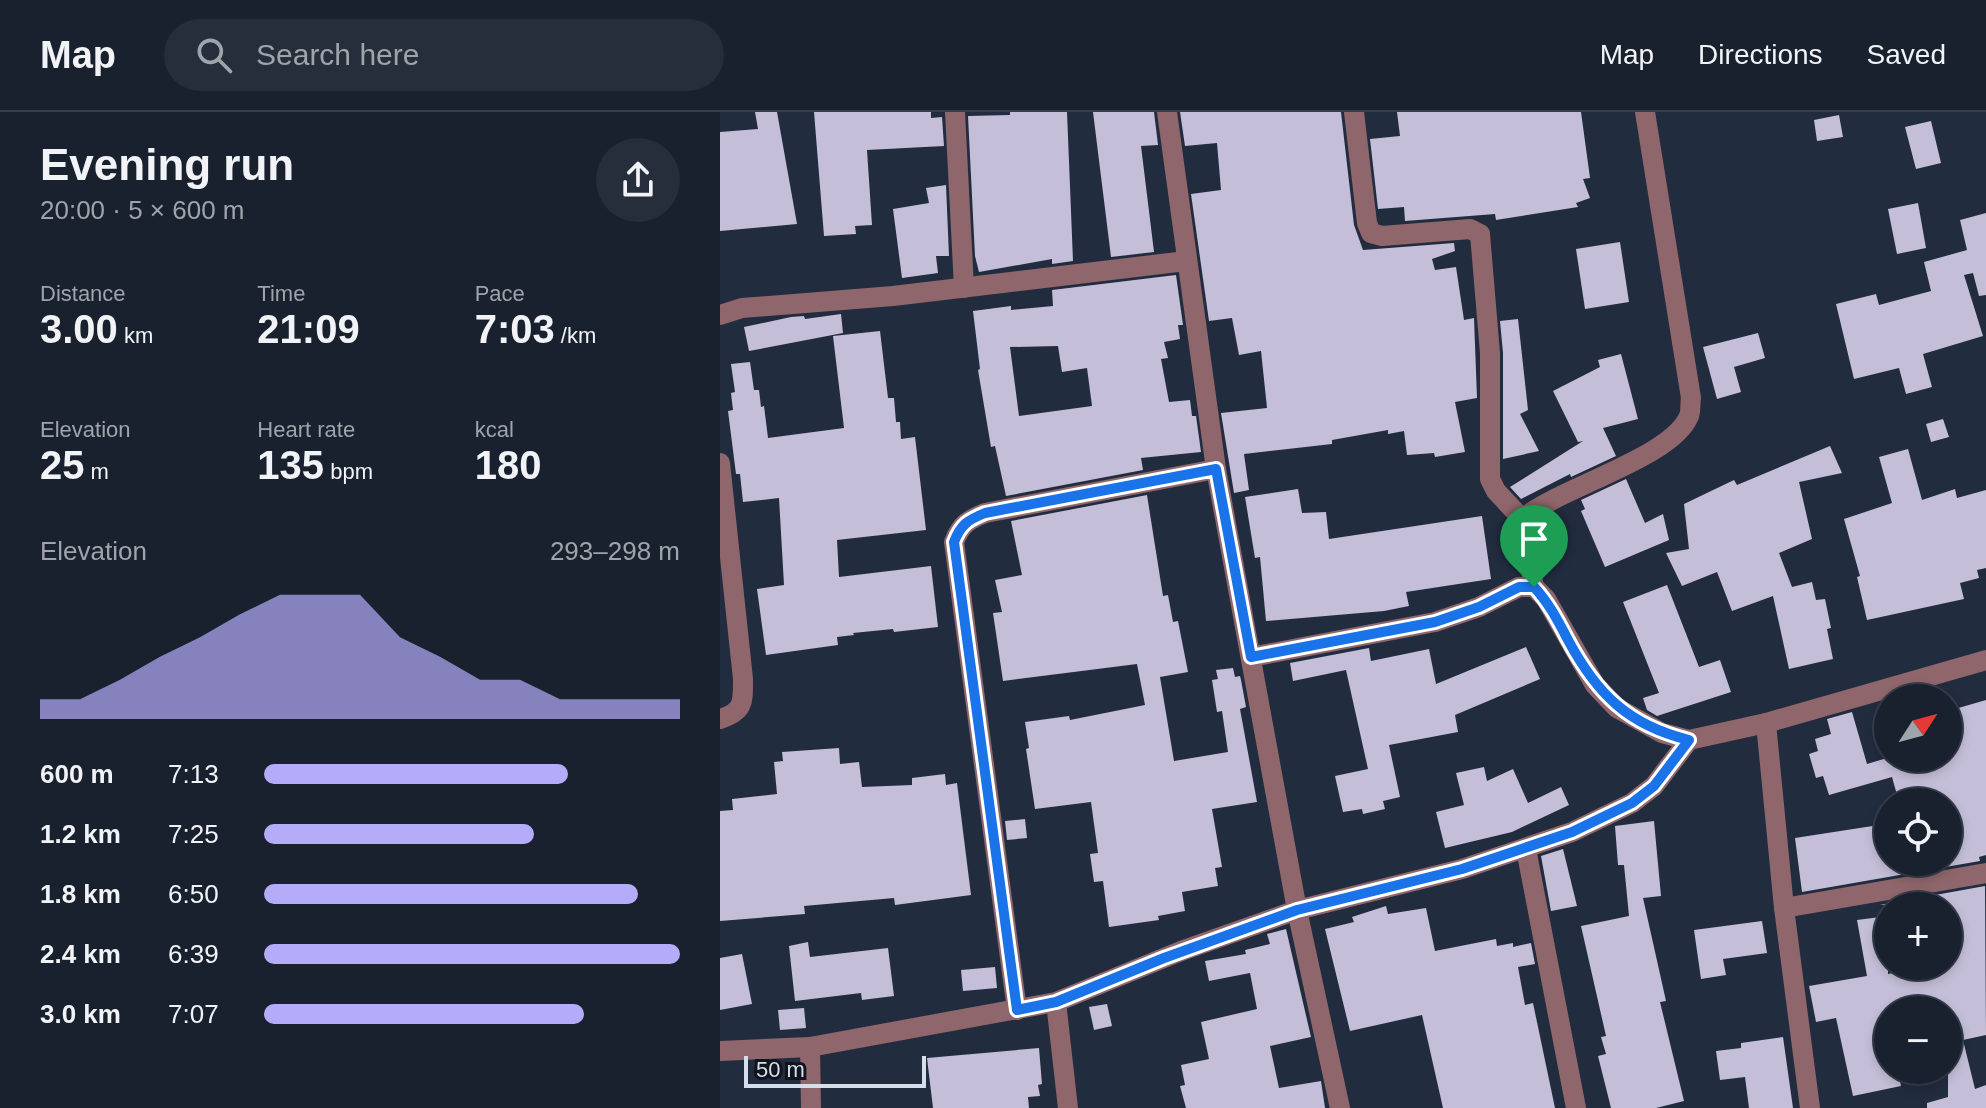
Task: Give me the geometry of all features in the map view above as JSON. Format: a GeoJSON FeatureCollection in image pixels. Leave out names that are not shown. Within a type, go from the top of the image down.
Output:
{"type":"FeatureCollection","features":[{"type":"Feature","properties":{"kind":"street"},"geometry":{"type":"LineString","coordinates":[[955,112],[964,288]]}},
{"type":"Feature","properties":{"kind":"street"},"geometry":{"type":"LineString","coordinates":[[1167,112],[1216,469],[1297,910],[1340,1108]]}},
{"type":"Feature","properties":{"kind":"street"},"geometry":{"type":"LineString","coordinates":[[1354,112],[1367,223],[1371,233],[1382,236],[1470,229],[1480,234],[1490,353],[1490,479],[1496,491],[1522,519],[1534,587],[1546,599],[1595,685],[1617,708],[1662,733],[1689,740],[1766,723],[1986,660]]}},
{"type":"Feature","properties":{"kind":"street"},"geometry":{"type":"LineString","coordinates":[[1522,519],[1543,504],[1643,457],[1672,436],[1688,417],[1691,398],[1645,112]]}},
{"type":"Feature","properties":{"kind":"street"},"geometry":{"type":"LineString","coordinates":[[720,315],[742,308],[893,296],[1186,261]]}},
{"type":"Feature","properties":{"kind":"street"},"geometry":{"type":"LineString","coordinates":[[720,463],[743,679],[743,703],[734,714],[720,719]]}},
{"type":"Feature","properties":{"kind":"street"},"geometry":{"type":"LineString","coordinates":[[1017,1010],[954,542],[959,528],[966,521],[985,513],[1216,469]]}},
{"type":"Feature","properties":{"kind":"street"},"geometry":{"type":"LineString","coordinates":[[1251,657],[1435,622],[1479,607],[1519,587],[1534,587]]}},
{"type":"Feature","properties":{"kind":"street"},"geometry":{"type":"LineString","coordinates":[[1766,723],[1784,908],[1810,1108]]}},
{"type":"Feature","properties":{"kind":"street"},"geometry":{"type":"LineString","coordinates":[[720,1051],[810,1047],[1056,1002],[1164,958],[1297,910],[1462,869],[1572,832],[1632,803],[1654,786],[1689,740]]}},
{"type":"Feature","properties":{"kind":"street"},"geometry":{"type":"LineString","coordinates":[[1526,849],[1576,1108]]}},
{"type":"Feature","properties":{"kind":"street"},"geometry":{"type":"LineString","coordinates":[[1784,908],[1986,873]]}},
{"type":"Feature","properties":{"kind":"street"},"geometry":{"type":"LineString","coordinates":[[1056,1002],[1068,1108]]}},
{"type":"Feature","properties":{"kind":"street"},"geometry":{"type":"LineString","coordinates":[[810,1047],[811,1108]]}},
{"type":"Feature","properties":{"kind":"building"},"geometry":{"type":"Polygon","coordinates":[[[755,112],[777,112],[797,224],[720,231],[720,132],[758,129],[755,112]]]}},
{"type":"Feature","properties":{"kind":"building"},"geometry":{"type":"Polygon","coordinates":[[[814,112],[931,112],[931,118],[942,117],[944,146],[867,150],[872,225],[855,226],[856,234],[824,236],[814,112]]]}},
{"type":"Feature","properties":{"kind":"building"},"geometry":{"type":"Polygon","coordinates":[[[1010,112],[1067,112],[1073,261],[1052,264],[1052,259],[979,272],[975,256],[968,116],[1010,115],[1010,112]]]}},
{"type":"Feature","properties":{"kind":"building"},"geometry":{"type":"Polygon","coordinates":[[[1093,112],[1154,112],[1158,145],[1141,146],[1154,252],[1111,257],[1093,112]]]}},
{"type":"Feature","properties":{"kind":"building"},"geometry":{"type":"Polygon","coordinates":[[[1180,112],[1341,112],[1354,225],[1363,250],[1454,243],[1455,251],[1432,259],[1435,270],[1456,267],[1464,320],[1474,318],[1477,398],[1455,402],[1465,452],[1435,457],[1434,453],[1407,455],[1404,431],[1388,434],[1388,430],[1332,440],[1332,444],[1244,454],[1249,490],[1234,493],[1221,413],[1267,408],[1261,351],[1239,355],[1232,318],[1209,321],[1191,194],[1221,190],[1217,143],[1185,146],[1180,112]]]}},
{"type":"Feature","properties":{"kind":"building"},"geometry":{"type":"Polygon","coordinates":[[[1397,112],[1581,112],[1590,178],[1583,179],[1590,198],[1576,203],[1578,207],[1496,220],[1495,214],[1405,221],[1404,207],[1378,209],[1370,139],[1400,136],[1397,112]]]}},
{"type":"Feature","properties":{"kind":"building"},"geometry":{"type":"Polygon","coordinates":[[[1839,115],[1843,137],[1817,141],[1814,120],[1839,115]]]}},
{"type":"Feature","properties":{"kind":"building"},"geometry":{"type":"Polygon","coordinates":[[[1931,121],[1941,163],[1916,169],[1905,127],[1931,121]]]}},
{"type":"Feature","properties":{"kind":"building"},"geometry":{"type":"Polygon","coordinates":[[[946,185],[949,256],[936,256],[938,273],[902,278],[893,209],[929,203],[926,188],[946,185]]]}},
{"type":"Feature","properties":{"kind":"building"},"geometry":{"type":"Polygon","coordinates":[[[1918,203],[1926,248],[1897,254],[1888,209],[1918,203]]]}},
{"type":"Feature","properties":{"kind":"building"},"geometry":{"type":"Polygon","coordinates":[[[1986,213],[1986,295],[1979,296],[1973,273],[1964,275],[1983,336],[1923,354],[1932,387],[1906,394],[1899,368],[1854,379],[1836,304],[1876,294],[1879,305],[1931,291],[1924,262],[1967,250],[1960,220],[1986,213]]]}},
{"type":"Feature","properties":{"kind":"building"},"geometry":{"type":"Polygon","coordinates":[[[1620,242],[1629,302],[1585,309],[1576,249],[1620,242]]]}},
{"type":"Feature","properties":{"kind":"building"},"geometry":{"type":"Polygon","coordinates":[[[1176,275],[1183,325],[1178,325],[1180,339],[1164,342],[1168,358],[1161,359],[1169,402],[1190,400],[1192,416],[1196,416],[1201,452],[1141,458],[1143,470],[1006,496],[995,446],[991,447],[978,370],[973,311],[1011,306],[1011,310],[1053,306],[1052,290],[1176,275]],[[1058,346],[1010,347],[1019,416],[1092,406],[1087,368],[1062,372],[1058,346]]]}},
{"type":"Feature","properties":{"kind":"building"},"geometry":{"type":"Polygon","coordinates":[[[841,314],[843,333],[749,351],[744,327],[791,317],[804,316],[805,319],[841,314]]]}},
{"type":"Feature","properties":{"kind":"building"},"geometry":{"type":"Polygon","coordinates":[[[1518,319],[1528,410],[1520,414],[1539,451],[1503,459],[1500,321],[1518,319]]]}},
{"type":"Feature","properties":{"kind":"building"},"geometry":{"type":"Polygon","coordinates":[[[880,331],[888,398],[894,398],[901,439],[915,437],[926,530],[837,540],[839,577],[931,566],[938,627],[853,633],[837,637],[838,645],[766,655],[757,589],[784,585],[779,498],[743,502],[728,411],[733,410],[731,393],[735,392],[731,364],[750,362],[754,390],[759,390],[761,407],[764,406],[768,438],[844,428],[833,336],[880,331]]]}},
{"type":"Feature","properties":{"kind":"building"},"geometry":{"type":"Polygon","coordinates":[[[1758,333],[1765,358],[1734,367],[1741,392],[1717,399],[1703,347],[1758,333]]]}},
{"type":"Feature","properties":{"kind":"building"},"geometry":{"type":"Polygon","coordinates":[[[1621,354],[1638,419],[1603,428],[1616,456],[1571,477],[1570,474],[1521,499],[1510,487],[1583,441],[1578,442],[1553,391],[1600,367],[1598,360],[1621,354]]]}},
{"type":"Feature","properties":{"kind":"building"},"geometry":{"type":"Polygon","coordinates":[[[1943,419],[1949,437],[1931,442],[1926,424],[1943,419]]]}},
{"type":"Feature","properties":{"kind":"building"},"geometry":{"type":"Polygon","coordinates":[[[1830,446],[1842,473],[1799,482],[1812,539],[1779,553],[1792,587],[1812,582],[1816,600],[1825,599],[1833,659],[1789,669],[1773,596],[1732,611],[1717,572],[1682,586],[1666,553],[1689,549],[1684,504],[1734,480],[1737,485],[1830,446]]]}},
{"type":"Feature","properties":{"kind":"building"},"geometry":{"type":"Polygon","coordinates":[[[1908,449],[1922,500],[1955,489],[1957,498],[1986,490],[1986,568],[1977,570],[1979,578],[1960,583],[1964,599],[1867,620],[1857,577],[1860,576],[1844,519],[1892,503],[1879,457],[1908,449]]]}},
{"type":"Feature","properties":{"kind":"building"},"geometry":{"type":"Polygon","coordinates":[[[1626,479],[1645,523],[1663,514],[1669,540],[1605,567],[1581,511],[1585,509],[1581,500],[1626,479]]]}},
{"type":"Feature","properties":{"kind":"building"},"geometry":{"type":"Polygon","coordinates":[[[1298,489],[1302,513],[1326,512],[1329,539],[1482,516],[1491,579],[1406,592],[1409,606],[1384,611],[1266,621],[1260,557],[1255,558],[1245,497],[1298,489]]]}},
{"type":"Feature","properties":{"kind":"building"},"geometry":{"type":"Polygon","coordinates":[[[1147,495],[1163,596],[1168,595],[1173,622],[1178,621],[1188,672],[1160,677],[1174,761],[1228,752],[1222,711],[1217,712],[1212,680],[1218,679],[1216,670],[1233,668],[1235,677],[1240,676],[1246,707],[1240,709],[1257,802],[1212,809],[1222,867],[1215,868],[1218,886],[1182,892],[1185,911],[1158,916],[1159,920],[1109,927],[1103,881],[1094,882],[1090,854],[1098,853],[1091,802],[1035,809],[1025,722],[1069,716],[1070,720],[1145,705],[1137,664],[1003,681],[993,613],[1002,612],[995,580],[1022,575],[1011,521],[1147,495]]]}},
{"type":"Feature","properties":{"kind":"building"},"geometry":{"type":"Polygon","coordinates":[[[1667,585],[1699,667],[1720,660],[1731,692],[1657,716],[1647,710],[1643,698],[1659,693],[1623,602],[1667,585]]]}},
{"type":"Feature","properties":{"kind":"building"},"geometry":{"type":"Polygon","coordinates":[[[1526,647],[1540,679],[1455,715],[1458,732],[1389,745],[1400,797],[1383,801],[1385,809],[1363,814],[1362,809],[1343,812],[1335,776],[1368,769],[1346,670],[1293,681],[1290,663],[1369,648],[1371,661],[1429,649],[1436,684],[1526,647]]]}},
{"type":"Feature","properties":{"kind":"building"},"geometry":{"type":"Polygon","coordinates":[[[1986,700],[1986,855],[1979,857],[1980,861],[1962,864],[1962,788],[1895,788],[1892,777],[1829,795],[1823,776],[1816,778],[1809,754],[1818,751],[1815,739],[1831,734],[1827,719],[1852,712],[1867,764],[1874,762],[1874,772],[1962,772],[1962,707],[1986,700]]]}},
{"type":"Feature","properties":{"kind":"building"},"geometry":{"type":"Polygon","coordinates":[[[839,748],[840,764],[859,762],[862,787],[912,785],[912,778],[945,774],[946,785],[957,783],[971,895],[895,905],[894,898],[804,906],[805,914],[720,921],[720,811],[733,810],[732,799],[777,794],[774,762],[783,761],[782,752],[839,748]]]}},
{"type":"Feature","properties":{"kind":"building"},"geometry":{"type":"Polygon","coordinates":[[[1484,767],[1487,781],[1513,769],[1528,803],[1561,787],[1569,805],[1512,832],[1445,848],[1436,812],[1464,805],[1456,773],[1484,767]]]}},
{"type":"Feature","properties":{"kind":"building"},"geometry":{"type":"Polygon","coordinates":[[[1025,819],[1027,838],[1007,840],[1005,821],[1025,819]]]}},
{"type":"Feature","properties":{"kind":"building"},"geometry":{"type":"Polygon","coordinates":[[[1654,821],[1661,896],[1643,898],[1666,1001],[1660,1002],[1684,1101],[1656,1108],[1611,1108],[1598,1056],[1606,1054],[1601,1037],[1606,1036],[1581,926],[1629,916],[1624,865],[1618,865],[1615,826],[1654,821]]]}},
{"type":"Feature","properties":{"kind":"building"},"geometry":{"type":"Polygon","coordinates":[[[1874,826],[1874,876],[1894,876],[1802,892],[1795,838],[1874,826]]]}},
{"type":"Feature","properties":{"kind":"building"},"geometry":{"type":"Polygon","coordinates":[[[1563,849],[1577,906],[1551,911],[1541,856],[1563,849]]]}},
{"type":"Feature","properties":{"kind":"building"},"geometry":{"type":"Polygon","coordinates":[[[1985,886],[1986,1035],[1963,1040],[1975,1089],[1986,1085],[1986,1108],[1927,1108],[1927,1103],[1948,1097],[1948,1084],[1962,1084],[1962,996],[1874,996],[1874,1084],[1901,1086],[1853,1096],[1836,1018],[1816,1022],[1809,986],[1867,976],[1857,920],[1874,918],[1874,980],[1962,980],[1962,892],[1952,892],[1985,886]]]}},
{"type":"Feature","properties":{"kind":"building"},"geometry":{"type":"Polygon","coordinates":[[[1386,906],[1388,914],[1426,908],[1435,951],[1496,939],[1497,946],[1513,943],[1513,947],[1531,943],[1535,964],[1518,967],[1525,1005],[1533,1003],[1555,1108],[1443,1108],[1422,1015],[1350,1031],[1325,929],[1354,922],[1352,917],[1386,906]]]}},
{"type":"Feature","properties":{"kind":"building"},"geometry":{"type":"Polygon","coordinates":[[[1762,921],[1767,953],[1723,959],[1726,975],[1701,979],[1694,930],[1762,921]]]}},
{"type":"Feature","properties":{"kind":"building"},"geometry":{"type":"Polygon","coordinates":[[[1286,929],[1311,1037],[1270,1046],[1279,1088],[1321,1081],[1325,1108],[1186,1108],[1180,1086],[1185,1085],[1181,1065],[1209,1059],[1201,1022],[1257,1009],[1250,973],[1209,981],[1205,961],[1246,954],[1245,950],[1270,944],[1267,934],[1286,929]]]}},
{"type":"Feature","properties":{"kind":"building"},"geometry":{"type":"Polygon","coordinates":[[[808,942],[810,957],[888,948],[894,996],[862,1000],[861,993],[795,1001],[789,946],[808,942]]]}},
{"type":"Feature","properties":{"kind":"building"},"geometry":{"type":"Polygon","coordinates":[[[742,954],[752,1004],[720,1010],[720,958],[742,954]]]}},
{"type":"Feature","properties":{"kind":"building"},"geometry":{"type":"Polygon","coordinates":[[[995,967],[997,988],[963,991],[961,970],[995,967]]]}},
{"type":"Feature","properties":{"kind":"building"},"geometry":{"type":"Polygon","coordinates":[[[1107,1004],[1112,1026],[1094,1030],[1089,1007],[1107,1004]]]}},
{"type":"Feature","properties":{"kind":"building"},"geometry":{"type":"Polygon","coordinates":[[[804,1008],[806,1028],[780,1030],[778,1010],[804,1008]]]}},
{"type":"Feature","properties":{"kind":"building"},"geometry":{"type":"Polygon","coordinates":[[[1783,1037],[1793,1108],[1749,1108],[1745,1077],[1720,1080],[1716,1051],[1741,1048],[1741,1043],[1783,1037]]]}},
{"type":"Feature","properties":{"kind":"building"},"geometry":{"type":"Polygon","coordinates":[[[1039,1048],[1040,1096],[1028,1097],[1029,1108],[933,1108],[927,1058],[1039,1048]]]}},
{"type":"Feature","properties":{"kind":"route"},"geometry":{"type":"LineString","coordinates":[[1216,469],[1251,657],[1435,622],[1479,607],[1519,587],[1534,587],[1546,599],[1595,685],[1617,708],[1662,733],[1689,740],[1654,786],[1632,803],[1572,832],[1526,849],[1462,869],[1297,910],[1164,958],[1056,1002],[1017,1010],[954,542],[959,528],[966,521],[985,513],[1216,469]]}}]}
